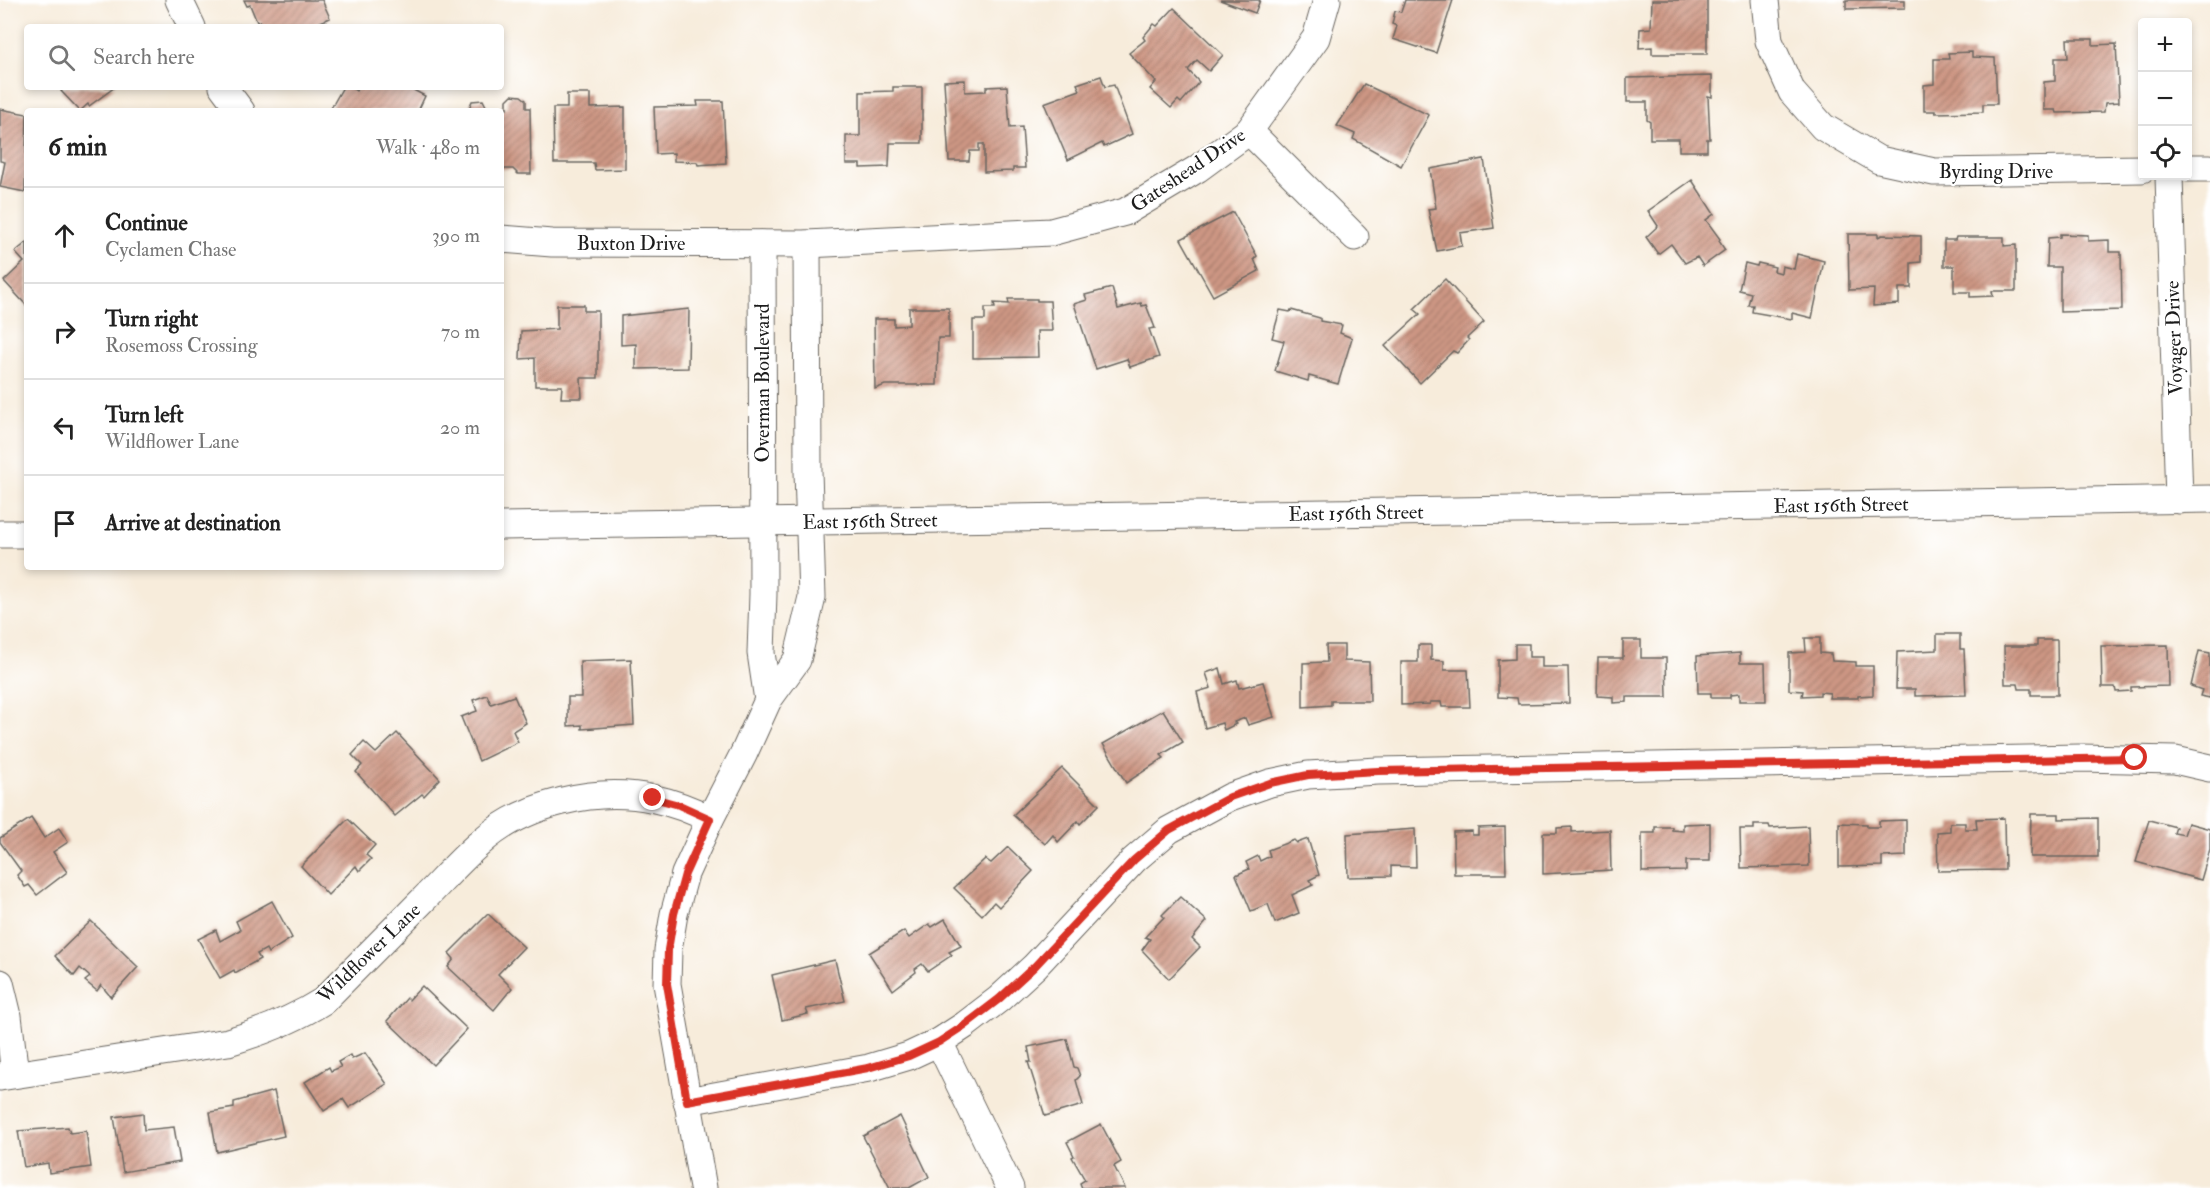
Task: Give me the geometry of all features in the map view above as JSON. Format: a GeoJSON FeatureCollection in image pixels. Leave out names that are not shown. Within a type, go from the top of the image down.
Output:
{"type":"FeatureCollection","features":[{"type":"Feature","properties":{"kind":"street"},"geometry":{"type":"LineString","coordinates":[[179,0],[191,24]]}},
{"type":"Feature","properties":{"kind":"street","name":"Gateshead Drive"},"geometry":{"type":"LineString","coordinates":[[762,244],[807,244],[1051,232],[1125,212],[1197,169],[1249,131],[1316,38],[1327,0]]}},
{"type":"Feature","properties":{"kind":"street","name":"Byrding Drive"},"geometry":{"type":"LineString","coordinates":[[1765,0],[1769,41],[1792,92],[1823,127],[1879,160],[1934,172],[2138,169]]}},
{"type":"Feature","properties":{"kind":"street"},"geometry":{"type":"LineString","coordinates":[[1249,131],[1355,237]]}},
{"type":"Feature","properties":{"kind":"street"},"geometry":{"type":"LineString","coordinates":[[2192,168],[2210,168]]}},
{"type":"Feature","properties":{"kind":"street","name":"Voyager Drive"},"geometry":{"type":"LineString","coordinates":[[2169,180],[2179,500]]}},
{"type":"Feature","properties":{"kind":"street","name":"Buxton Drive"},"geometry":{"type":"LineString","coordinates":[[504,239],[552,243],[762,244]]}},
{"type":"Feature","properties":{"kind":"street","name":"Overman Boulevard"},"geometry":{"type":"LineString","coordinates":[[762,244],[763,594],[761,653],[768,700]]}},
{"type":"Feature","properties":{"kind":"street"},"geometry":{"type":"LineString","coordinates":[[703,1188],[667,984],[668,950],[674,914],[685,874],[768,700],[797,660],[812,597],[808,471],[807,244]]}},
{"type":"Feature","properties":{"kind":"street","name":"East 156th Street"},"geometry":{"type":"LineString","coordinates":[[504,526],[2210,499]]}},
{"type":"Feature","properties":{"kind":"street"},"geometry":{"type":"LineString","coordinates":[[0,534],[24,534]]}},
{"type":"Feature","properties":{"kind":"street"},"geometry":{"type":"LineString","coordinates":[[687,1101],[868,1068],[909,1056],[939,1042],[999,999],[1035,966],[1134,860],[1169,830],[1230,797],[1279,781],[1308,775],[1378,771],[2068,758],[2175,760],[2210,768]]}},
{"type":"Feature","properties":{"kind":"street","name":"Wildflower Lane"},"geometry":{"type":"LineString","coordinates":[[8,1075],[228,1042],[297,1018],[323,1001],[481,842],[515,819],[545,806],[582,798],[625,795],[653,798],[679,805],[710,819]]}},
{"type":"Feature","properties":{"kind":"street"},"geometry":{"type":"LineString","coordinates":[[0,983],[8,1016],[8,1075]]}},
{"type":"Feature","properties":{"kind":"street"},"geometry":{"type":"LineString","coordinates":[[939,1042],[1010,1188]]}},
{"type":"Feature","properties":{"kind":"building"},"geometry":{"type":"Polygon","coordinates":[[[244,0],[322,0],[330,18],[316,24],[261,24],[260,21],[257,22],[250,5],[247,6],[244,0]]]}},
{"type":"Feature","properties":{"kind":"building"},"geometry":{"type":"Polygon","coordinates":[[[1220,0],[1260,0],[1255,13],[1220,0]]]}},
{"type":"Feature","properties":{"kind":"building"},"geometry":{"type":"Polygon","coordinates":[[[1405,0],[1453,0],[1436,53],[1393,39],[1397,26],[1392,24],[1395,11],[1401,12],[1405,0]]]}},
{"type":"Feature","properties":{"kind":"building"},"geometry":{"type":"Polygon","coordinates":[[[1652,0],[1707,0],[1707,54],[1652,54],[1652,47],[1639,48],[1640,29],[1651,28],[1652,0]]]}},
{"type":"Feature","properties":{"kind":"building"},"geometry":{"type":"Polygon","coordinates":[[[1846,0],[1905,0],[1905,8],[1846,9],[1846,0]]]}},
{"type":"Feature","properties":{"kind":"building"},"geometry":{"type":"Polygon","coordinates":[[[1174,8],[1223,55],[1209,71],[1197,60],[1188,70],[1199,82],[1181,103],[1178,100],[1171,108],[1150,89],[1156,82],[1129,53],[1145,40],[1143,37],[1154,24],[1157,26],[1174,8]]]}},
{"type":"Feature","properties":{"kind":"building"},"geometry":{"type":"Polygon","coordinates":[[[2067,39],[2093,39],[2093,45],[2116,44],[2119,102],[2105,103],[2104,112],[2057,113],[2056,110],[2044,110],[2044,82],[2055,81],[2055,58],[2068,58],[2067,39]]]}},
{"type":"Feature","properties":{"kind":"building"},"geometry":{"type":"Polygon","coordinates":[[[1972,52],[1972,57],[1995,58],[1997,104],[1983,104],[1983,112],[1935,113],[1935,111],[1924,111],[1924,85],[1934,84],[1934,59],[1949,59],[1948,53],[1972,52]]]}},
{"type":"Feature","properties":{"kind":"building"},"geometry":{"type":"Polygon","coordinates":[[[1101,76],[1105,87],[1114,85],[1132,134],[1104,147],[1102,143],[1068,160],[1044,103],[1080,90],[1077,84],[1101,76]]]}},
{"type":"Feature","properties":{"kind":"building"},"geometry":{"type":"Polygon","coordinates":[[[1712,76],[1712,97],[1708,96],[1710,139],[1707,139],[1707,151],[1679,151],[1679,139],[1650,139],[1647,102],[1627,102],[1627,78],[1712,76]]]}},
{"type":"Feature","properties":{"kind":"building"},"geometry":{"type":"Polygon","coordinates":[[[965,80],[965,92],[986,91],[986,87],[1007,86],[1010,128],[1022,127],[1025,168],[1013,168],[1013,171],[984,172],[984,144],[979,144],[979,151],[970,151],[969,161],[949,161],[944,81],[965,80]]]}},
{"type":"Feature","properties":{"kind":"building"},"geometry":{"type":"Polygon","coordinates":[[[1364,84],[1429,115],[1401,166],[1353,139],[1355,134],[1337,126],[1364,84]]]}},
{"type":"Feature","properties":{"kind":"building"},"geometry":{"type":"Polygon","coordinates":[[[893,87],[922,87],[922,143],[890,143],[889,167],[860,168],[860,164],[846,164],[846,136],[860,136],[860,92],[893,91],[893,87]]]}},
{"type":"Feature","properties":{"kind":"building"},"geometry":{"type":"Polygon","coordinates":[[[111,90],[83,108],[77,108],[61,91],[111,90]]]}},
{"type":"Feature","properties":{"kind":"building"},"geometry":{"type":"Polygon","coordinates":[[[341,90],[414,90],[425,96],[419,108],[331,108],[341,90]]]}},
{"type":"Feature","properties":{"kind":"building"},"geometry":{"type":"Polygon","coordinates":[[[567,94],[590,94],[590,108],[625,107],[625,169],[595,170],[594,163],[554,163],[553,108],[567,108],[567,94]]]}},
{"type":"Feature","properties":{"kind":"building"},"geometry":{"type":"Polygon","coordinates":[[[512,95],[521,96],[526,100],[526,108],[530,108],[531,174],[518,174],[513,169],[504,169],[504,108],[507,108],[507,100],[512,95]]]}},
{"type":"Feature","properties":{"kind":"building"},"geometry":{"type":"Polygon","coordinates":[[[483,100],[487,108],[469,108],[472,101],[483,100]]]}},
{"type":"Feature","properties":{"kind":"building"},"geometry":{"type":"Polygon","coordinates":[[[697,101],[723,101],[726,163],[698,165],[697,162],[674,161],[674,153],[656,154],[654,107],[698,106],[697,101]]]}},
{"type":"Feature","properties":{"kind":"building"},"geometry":{"type":"Polygon","coordinates":[[[0,109],[24,113],[24,192],[0,187],[5,162],[0,161],[0,109]]]}},
{"type":"Feature","properties":{"kind":"building"},"geometry":{"type":"Polygon","coordinates":[[[1484,159],[1494,228],[1460,233],[1462,246],[1437,251],[1428,209],[1436,208],[1430,169],[1484,159]]]}},
{"type":"Feature","properties":{"kind":"building"},"geometry":{"type":"Polygon","coordinates":[[[1692,180],[1714,214],[1706,220],[1725,250],[1703,266],[1697,257],[1685,263],[1671,244],[1658,254],[1646,237],[1658,226],[1648,211],[1692,180]]]}},
{"type":"Feature","properties":{"kind":"building"},"geometry":{"type":"Polygon","coordinates":[[[1233,212],[1257,256],[1254,259],[1259,271],[1213,296],[1181,239],[1233,212]]]}},
{"type":"Feature","properties":{"kind":"building"},"geometry":{"type":"Polygon","coordinates":[[[1848,234],[1878,234],[1878,237],[1882,235],[1921,236],[1921,262],[1911,263],[1911,288],[1899,288],[1899,304],[1873,306],[1874,289],[1849,290],[1848,234]]]}},
{"type":"Feature","properties":{"kind":"building"},"geometry":{"type":"Polygon","coordinates":[[[2060,234],[2088,235],[2088,241],[2109,240],[2109,252],[2121,252],[2122,310],[2060,312],[2060,267],[2047,267],[2048,238],[2060,237],[2060,234]]]}},
{"type":"Feature","properties":{"kind":"building"},"geometry":{"type":"Polygon","coordinates":[[[1956,237],[2004,237],[2004,246],[2016,245],[2016,291],[1992,291],[1993,296],[1970,297],[1970,292],[1954,292],[1954,266],[1944,266],[1944,240],[1955,240],[1956,237]]]}},
{"type":"Feature","properties":{"kind":"building"},"geometry":{"type":"Polygon","coordinates":[[[24,244],[24,262],[15,252],[24,244]]]}},
{"type":"Feature","properties":{"kind":"building"},"geometry":{"type":"Polygon","coordinates":[[[1797,254],[1824,261],[1812,318],[1792,313],[1792,319],[1752,312],[1753,305],[1748,305],[1751,293],[1739,290],[1745,263],[1775,267],[1774,271],[1781,273],[1782,266],[1794,269],[1797,254]]]}},
{"type":"Feature","properties":{"kind":"building"},"geometry":{"type":"Polygon","coordinates":[[[24,262],[24,303],[4,281],[24,262]]]}},
{"type":"Feature","properties":{"kind":"building"},"geometry":{"type":"Polygon","coordinates":[[[1445,279],[1484,322],[1467,338],[1469,340],[1457,353],[1453,351],[1420,383],[1385,346],[1420,314],[1414,309],[1445,279]]]}},
{"type":"Feature","properties":{"kind":"building"},"geometry":{"type":"Polygon","coordinates":[[[1112,288],[1118,309],[1141,303],[1142,306],[1146,305],[1155,328],[1149,329],[1159,357],[1130,367],[1127,359],[1096,369],[1074,304],[1087,300],[1085,295],[1112,288]]]}},
{"type":"Feature","properties":{"kind":"building"},"geometry":{"type":"Polygon","coordinates":[[[1008,299],[1050,301],[1052,331],[1037,331],[1038,357],[973,358],[973,320],[985,320],[985,308],[995,308],[994,303],[1009,304],[1008,299]]]}},
{"type":"Feature","properties":{"kind":"building"},"geometry":{"type":"Polygon","coordinates":[[[557,305],[584,305],[584,311],[598,311],[598,378],[581,378],[582,398],[561,398],[562,386],[535,386],[535,358],[520,359],[521,331],[557,329],[557,305]]]}},
{"type":"Feature","properties":{"kind":"building"},"geometry":{"type":"Polygon","coordinates":[[[909,308],[949,308],[949,338],[938,338],[937,385],[885,385],[875,389],[874,319],[894,319],[894,326],[909,325],[909,308]]]}},
{"type":"Feature","properties":{"kind":"building"},"geometry":{"type":"Polygon","coordinates":[[[689,309],[688,368],[636,369],[636,344],[621,345],[621,316],[689,309]]]}},
{"type":"Feature","properties":{"kind":"building"},"geometry":{"type":"Polygon","coordinates":[[[1280,310],[1290,312],[1291,310],[1320,318],[1320,321],[1342,325],[1340,333],[1352,338],[1338,384],[1309,376],[1308,381],[1275,371],[1284,341],[1272,338],[1280,310]]]}},
{"type":"Feature","properties":{"kind":"building"},"geometry":{"type":"Polygon","coordinates":[[[1937,634],[1960,634],[1960,649],[1964,649],[1966,695],[1915,696],[1915,689],[1896,689],[1897,652],[1937,650],[1937,634]]]}},
{"type":"Feature","properties":{"kind":"building"},"geometry":{"type":"Polygon","coordinates":[[[1805,638],[1820,638],[1820,653],[1831,654],[1832,661],[1856,662],[1856,666],[1873,666],[1873,695],[1858,696],[1858,698],[1829,698],[1830,693],[1820,692],[1820,695],[1802,696],[1803,691],[1789,690],[1789,653],[1806,652],[1805,638]]]}},
{"type":"Feature","properties":{"kind":"building"},"geometry":{"type":"Polygon","coordinates":[[[1623,640],[1641,640],[1641,658],[1666,658],[1667,697],[1627,697],[1627,702],[1613,703],[1613,697],[1597,696],[1598,658],[1623,658],[1623,640]]]}},
{"type":"Feature","properties":{"kind":"building"},"geometry":{"type":"Polygon","coordinates":[[[2037,640],[2057,640],[2058,695],[2031,695],[2031,689],[2019,689],[2018,684],[2005,684],[2004,646],[2037,646],[2037,640]]]}},
{"type":"Feature","properties":{"kind":"building"},"geometry":{"type":"Polygon","coordinates":[[[1515,644],[1529,644],[1529,657],[1542,657],[1542,667],[1568,667],[1569,703],[1518,704],[1517,698],[1498,697],[1498,660],[1515,659],[1515,644]]]}},
{"type":"Feature","properties":{"kind":"building"},"geometry":{"type":"Polygon","coordinates":[[[1326,645],[1344,645],[1344,661],[1369,662],[1370,701],[1331,701],[1331,705],[1303,707],[1303,663],[1327,662],[1326,645]]]}},
{"type":"Feature","properties":{"kind":"building"},"geometry":{"type":"Polygon","coordinates":[[[1418,645],[1431,645],[1431,660],[1444,661],[1444,670],[1468,670],[1470,707],[1442,707],[1441,702],[1401,705],[1401,662],[1418,662],[1418,645]]]}},
{"type":"Feature","properties":{"kind":"building"},"geometry":{"type":"Polygon","coordinates":[[[2168,645],[2169,686],[2131,687],[2131,691],[2116,692],[2115,687],[2102,687],[2101,646],[2168,645]]]}},
{"type":"Feature","properties":{"kind":"building"},"geometry":{"type":"Polygon","coordinates":[[[2199,651],[2210,653],[2210,698],[2200,696],[2202,690],[2191,686],[2199,651]]]}},
{"type":"Feature","properties":{"kind":"building"},"geometry":{"type":"Polygon","coordinates":[[[1740,653],[1740,663],[1765,663],[1766,701],[1739,701],[1739,694],[1730,695],[1730,698],[1711,698],[1711,693],[1698,693],[1697,656],[1740,653]]]}},
{"type":"Feature","properties":{"kind":"building"},"geometry":{"type":"Polygon","coordinates":[[[631,659],[634,725],[582,729],[582,725],[568,726],[568,697],[581,697],[580,661],[631,659]]]}},
{"type":"Feature","properties":{"kind":"building"},"geometry":{"type":"Polygon","coordinates":[[[1220,668],[1224,684],[1237,680],[1239,688],[1263,682],[1274,717],[1248,725],[1245,718],[1234,722],[1236,724],[1224,730],[1222,723],[1205,728],[1197,692],[1211,688],[1206,673],[1220,668]]]}},
{"type":"Feature","properties":{"kind":"building"},"geometry":{"type":"Polygon","coordinates":[[[487,695],[491,704],[514,696],[526,723],[513,731],[518,742],[479,761],[461,717],[477,711],[473,700],[487,695]]]}},
{"type":"Feature","properties":{"kind":"building"},"geometry":{"type":"Polygon","coordinates":[[[1163,710],[1183,742],[1161,755],[1164,758],[1126,783],[1103,744],[1163,710]]]}},
{"type":"Feature","properties":{"kind":"building"},"geometry":{"type":"Polygon","coordinates":[[[397,733],[440,779],[424,796],[422,794],[395,816],[356,772],[362,765],[352,755],[364,742],[376,753],[397,733]]]}},
{"type":"Feature","properties":{"kind":"building"},"geometry":{"type":"Polygon","coordinates":[[[1062,768],[1099,805],[1080,824],[1078,821],[1058,842],[1053,835],[1045,844],[1013,815],[1062,768]]]}},
{"type":"Feature","properties":{"kind":"building"},"geometry":{"type":"Polygon","coordinates":[[[2031,814],[2059,814],[2059,819],[2098,818],[2098,857],[2030,857],[2031,814]]]}},
{"type":"Feature","properties":{"kind":"building"},"geometry":{"type":"Polygon","coordinates":[[[31,818],[44,838],[59,828],[68,842],[53,852],[67,872],[37,895],[29,885],[25,887],[17,875],[21,871],[0,842],[0,838],[31,818]]]}},
{"type":"Feature","properties":{"kind":"building"},"geometry":{"type":"Polygon","coordinates":[[[2004,818],[2005,870],[1938,871],[1937,832],[1950,831],[1950,823],[1965,823],[1965,829],[1977,829],[1976,819],[2004,818]]]}},
{"type":"Feature","properties":{"kind":"building"},"geometry":{"type":"Polygon","coordinates":[[[348,819],[375,845],[366,855],[371,859],[359,871],[356,866],[328,895],[301,866],[348,819]]]}},
{"type":"Feature","properties":{"kind":"building"},"geometry":{"type":"Polygon","coordinates":[[[1906,820],[1906,856],[1882,857],[1882,866],[1839,867],[1839,823],[1879,827],[1879,821],[1906,820]]]}},
{"type":"Feature","properties":{"kind":"building"},"geometry":{"type":"Polygon","coordinates":[[[2149,820],[2176,827],[2174,833],[2184,835],[2188,823],[2210,829],[2210,849],[2201,880],[2136,862],[2149,820]]]}},
{"type":"Feature","properties":{"kind":"building"},"geometry":{"type":"Polygon","coordinates":[[[1710,823],[1710,861],[1686,861],[1686,871],[1642,872],[1642,833],[1655,833],[1655,827],[1672,827],[1672,830],[1683,831],[1683,824],[1710,823]]]}},
{"type":"Feature","properties":{"kind":"building"},"geometry":{"type":"Polygon","coordinates":[[[1754,825],[1769,825],[1770,828],[1808,826],[1809,866],[1741,868],[1740,829],[1754,829],[1754,825]]]}},
{"type":"Feature","properties":{"kind":"building"},"geometry":{"type":"Polygon","coordinates":[[[1505,827],[1506,874],[1454,874],[1453,832],[1472,831],[1472,835],[1478,835],[1478,828],[1505,827]]]}},
{"type":"Feature","properties":{"kind":"building"},"geometry":{"type":"Polygon","coordinates":[[[1572,827],[1572,832],[1610,830],[1611,870],[1543,874],[1543,833],[1557,833],[1557,828],[1572,827]]]}},
{"type":"Feature","properties":{"kind":"building"},"geometry":{"type":"Polygon","coordinates":[[[1415,829],[1416,867],[1391,866],[1391,876],[1348,877],[1347,834],[1415,829]]]}},
{"type":"Feature","properties":{"kind":"building"},"geometry":{"type":"Polygon","coordinates":[[[1308,839],[1319,875],[1309,880],[1313,885],[1292,895],[1299,913],[1275,923],[1268,904],[1251,911],[1236,875],[1249,869],[1246,862],[1258,856],[1260,861],[1270,856],[1268,850],[1294,840],[1297,843],[1308,839]]]}},
{"type":"Feature","properties":{"kind":"building"},"geometry":{"type":"Polygon","coordinates":[[[1008,847],[1033,871],[999,907],[994,902],[982,915],[954,888],[985,859],[991,863],[1008,847]]]}},
{"type":"Feature","properties":{"kind":"building"},"geometry":{"type":"Polygon","coordinates":[[[1180,897],[1207,921],[1192,939],[1200,947],[1169,979],[1142,950],[1150,939],[1145,937],[1180,897]]]}},
{"type":"Feature","properties":{"kind":"building"},"geometry":{"type":"Polygon","coordinates":[[[272,901],[292,938],[268,953],[266,949],[257,954],[260,959],[235,973],[234,970],[220,978],[198,939],[216,930],[220,941],[240,930],[236,921],[272,901]]]}},
{"type":"Feature","properties":{"kind":"building"},"geometry":{"type":"Polygon","coordinates":[[[488,914],[524,947],[498,974],[512,988],[494,1010],[448,967],[454,959],[449,953],[488,914]]]}},
{"type":"Feature","properties":{"kind":"building"},"geometry":{"type":"Polygon","coordinates":[[[945,919],[961,946],[949,952],[952,955],[928,971],[922,964],[915,969],[916,972],[893,990],[869,953],[904,931],[909,938],[929,924],[932,927],[945,919]]]}},
{"type":"Feature","properties":{"kind":"building"},"geometry":{"type":"Polygon","coordinates":[[[91,921],[138,967],[111,997],[101,985],[97,991],[85,981],[90,977],[80,968],[74,976],[55,956],[91,921]]]}},
{"type":"Feature","properties":{"kind":"building"},"geometry":{"type":"Polygon","coordinates":[[[835,960],[845,1001],[806,1009],[808,1014],[782,1020],[772,975],[835,960]]]}},
{"type":"Feature","properties":{"kind":"building"},"geometry":{"type":"Polygon","coordinates":[[[422,986],[467,1029],[433,1065],[387,1021],[407,998],[409,1000],[422,986]]]}},
{"type":"Feature","properties":{"kind":"building"},"geometry":{"type":"Polygon","coordinates":[[[1067,1039],[1074,1067],[1077,1068],[1080,1076],[1076,1080],[1083,1105],[1045,1116],[1028,1062],[1031,1062],[1028,1047],[1067,1039]]]}},
{"type":"Feature","properties":{"kind":"building"},"geometry":{"type":"Polygon","coordinates":[[[365,1053],[387,1084],[349,1108],[343,1099],[324,1111],[305,1082],[329,1067],[331,1071],[341,1067],[338,1062],[350,1055],[352,1059],[365,1053]]]}},
{"type":"Feature","properties":{"kind":"building"},"geometry":{"type":"Polygon","coordinates":[[[274,1091],[284,1136],[217,1152],[210,1112],[234,1108],[234,1102],[274,1091]]]}},
{"type":"Feature","properties":{"kind":"building"},"geometry":{"type":"Polygon","coordinates":[[[143,1113],[144,1130],[174,1127],[180,1162],[123,1172],[114,1117],[143,1113]]]}},
{"type":"Feature","properties":{"kind":"building"},"geometry":{"type":"Polygon","coordinates":[[[900,1116],[929,1177],[909,1188],[890,1188],[863,1136],[900,1116]]]}},
{"type":"Feature","properties":{"kind":"building"},"geometry":{"type":"Polygon","coordinates":[[[1101,1124],[1121,1162],[1114,1166],[1125,1188],[1082,1188],[1080,1183],[1085,1180],[1072,1157],[1074,1156],[1067,1142],[1101,1124]]]}},
{"type":"Feature","properties":{"kind":"building"},"geometry":{"type":"Polygon","coordinates":[[[68,1127],[70,1133],[86,1131],[91,1167],[49,1173],[48,1163],[24,1167],[18,1131],[68,1127]]]}},
{"type":"Feature","properties":{"kind":"route"},"geometry":{"type":"LineString","coordinates":[[653,798],[679,805],[710,819],[685,874],[674,914],[668,950],[667,984],[687,1101],[868,1068],[909,1056],[939,1042],[999,999],[1035,966],[1134,860],[1169,830],[1230,797],[1270,783],[1308,775],[1378,771],[2135,758]]}}]}
